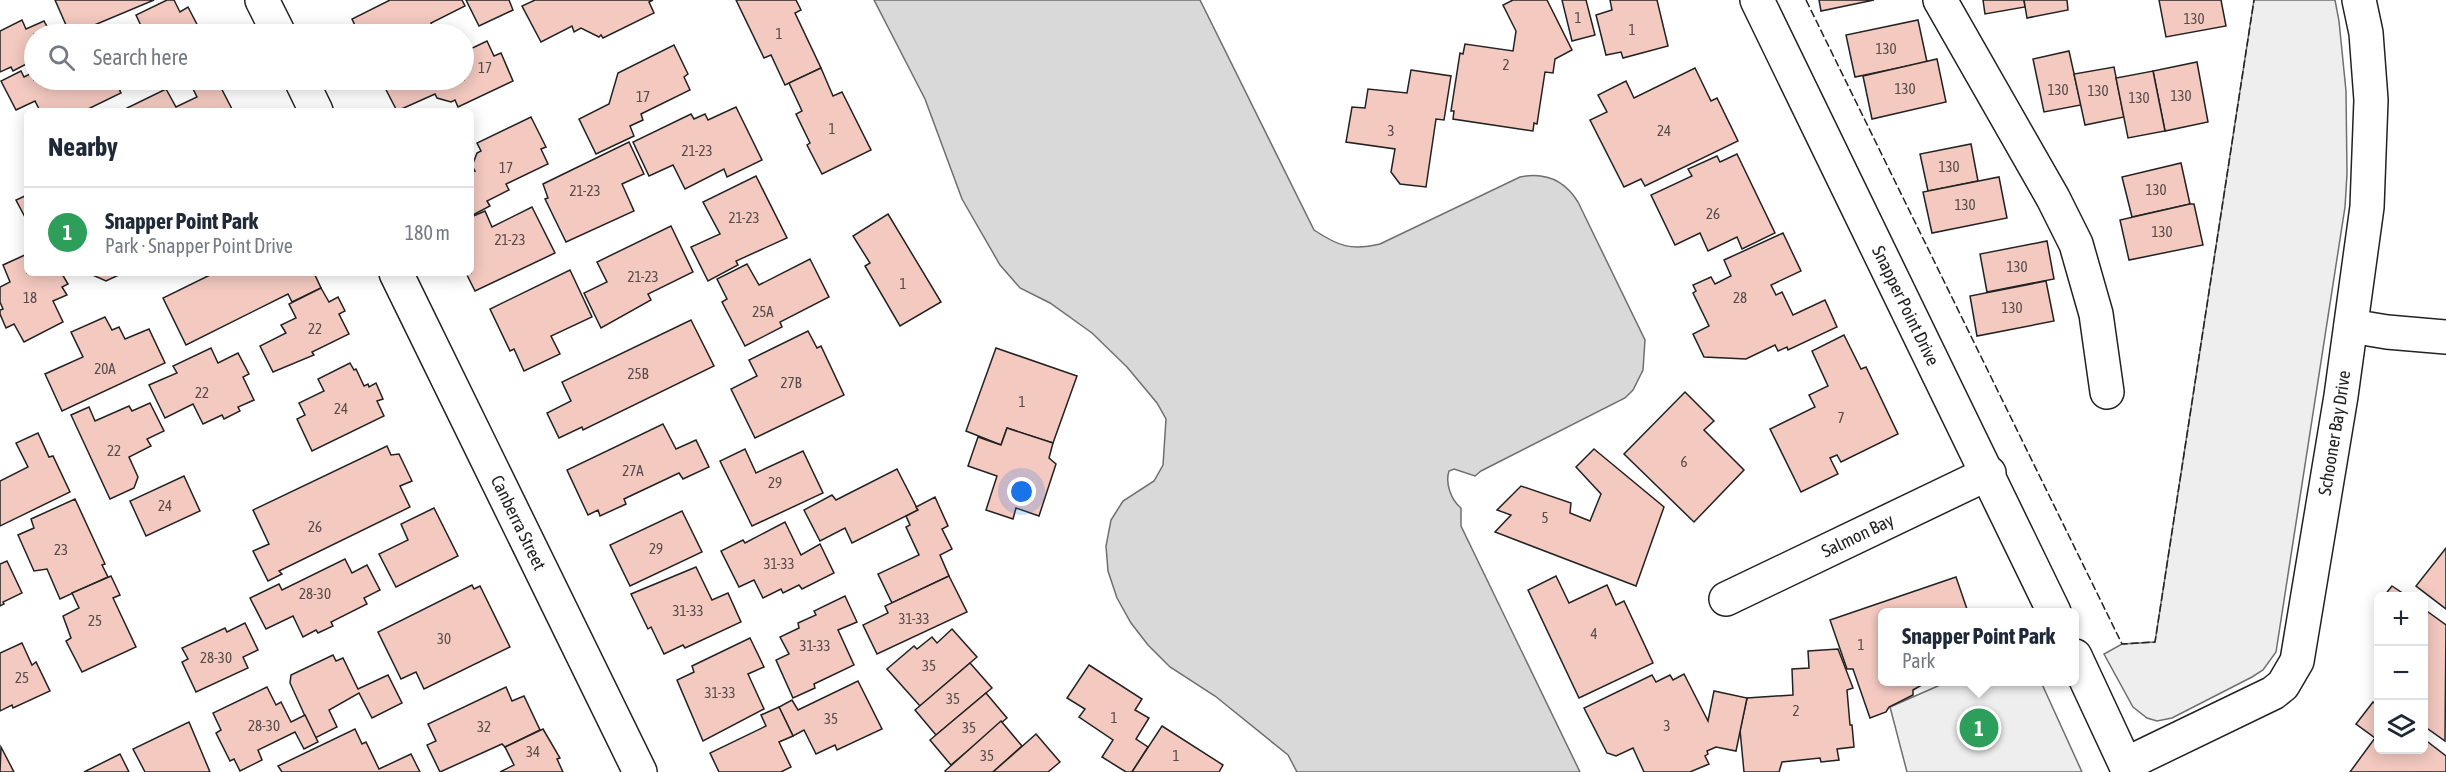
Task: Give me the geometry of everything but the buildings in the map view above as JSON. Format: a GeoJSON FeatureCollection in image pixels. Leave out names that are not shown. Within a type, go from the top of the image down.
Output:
{"type":"FeatureCollection","features":[{"type":"Feature","properties":{"kind":"street"},"geometry":{"type":"LineString","coordinates":[[262,0],[274,24]]}},
{"type":"Feature","properties":{"kind":"street","name":"Snapper Point Drive"},"geometry":{"type":"LineString","coordinates":[[1757,0],[1989,473],[2052,608]]}},
{"type":"Feature","properties":{"kind":"street"},"geometry":{"type":"LineString","coordinates":[[1940,0],[2053,198],[2076,244],[2096,314],[2107,392]]}},
{"type":"Feature","properties":{"kind":"street","name":"Schooner Bay Drive"},"geometry":{"type":"LineString","coordinates":[[2127,768],[2273,693],[2283,685],[2297,661],[2351,326],[2367,207],[2371,132],[2368,50],[2359,0]]}},
{"type":"Feature","properties":{"kind":"street"},"geometry":{"type":"LineString","coordinates":[[306,90],[315,108]]}},
{"type":"Feature","properties":{"kind":"street","name":"Canberra Street"},"geometry":{"type":"LineString","coordinates":[[397,276],[640,772]]}},
{"type":"Feature","properties":{"kind":"street"},"geometry":{"type":"LineString","coordinates":[[2351,326],[2387,332],[2446,337]]}},
{"type":"Feature","properties":{"kind":"street","name":"Salmon Bay"},"geometry":{"type":"LineString","coordinates":[[1726,599],[1989,473]]}},
{"type":"Feature","properties":{"kind":"street"},"geometry":{"type":"LineString","coordinates":[[2079,665],[2127,768]]}},
{"type":"Feature","properties":{"kind":"shaded area"},"geometry":{"type":"Polygon","coordinates":[[[874,0],[1200,0],[1314,230],[1345,246],[1361,247],[1380,244],[1520,177],[1546,177],[1561,184],[1573,195],[1645,340],[1643,370],[1633,390],[1625,398],[1475,476],[1454,469],[1449,471],[1448,486],[1457,505],[1461,508],[1461,526],[1580,772],[1297,772],[1288,755],[1215,696],[1170,667],[1148,645],[1131,623],[1117,598],[1108,571],[1106,546],[1111,520],[1123,501],[1154,481],[1163,465],[1166,419],[1157,403],[1127,367],[1092,333],[1050,303],[1020,288],[1000,265],[962,199],[925,99],[874,0]]]}},
{"type":"Feature","properties":{"kind":"shaded area"},"geometry":{"type":"Polygon","coordinates":[[[2254,0],[2335,0],[2346,91],[2345,207],[2276,652],[2263,670],[2252,677],[2172,718],[2157,721],[2147,718],[2133,707],[2104,654],[2122,644],[2155,642],[2254,0]]]}},
{"type":"Feature","properties":{"kind":"shaded area"},"geometry":{"type":"Polygon","coordinates":[[[1938,686],[2043,686],[2082,772],[1907,772],[1890,707],[1938,686]]]}},
{"type":"Feature","properties":{"kind":"fence"},"geometry":{"type":"LineString","coordinates":[[1806,0],[2122,644],[2155,642],[2254,0]]}},
{"type":"Feature","properties":{"kind":"place","name":"Snapper Point Park"},"geometry":{"type":"Point","coordinates":[1979,728]}}]}
